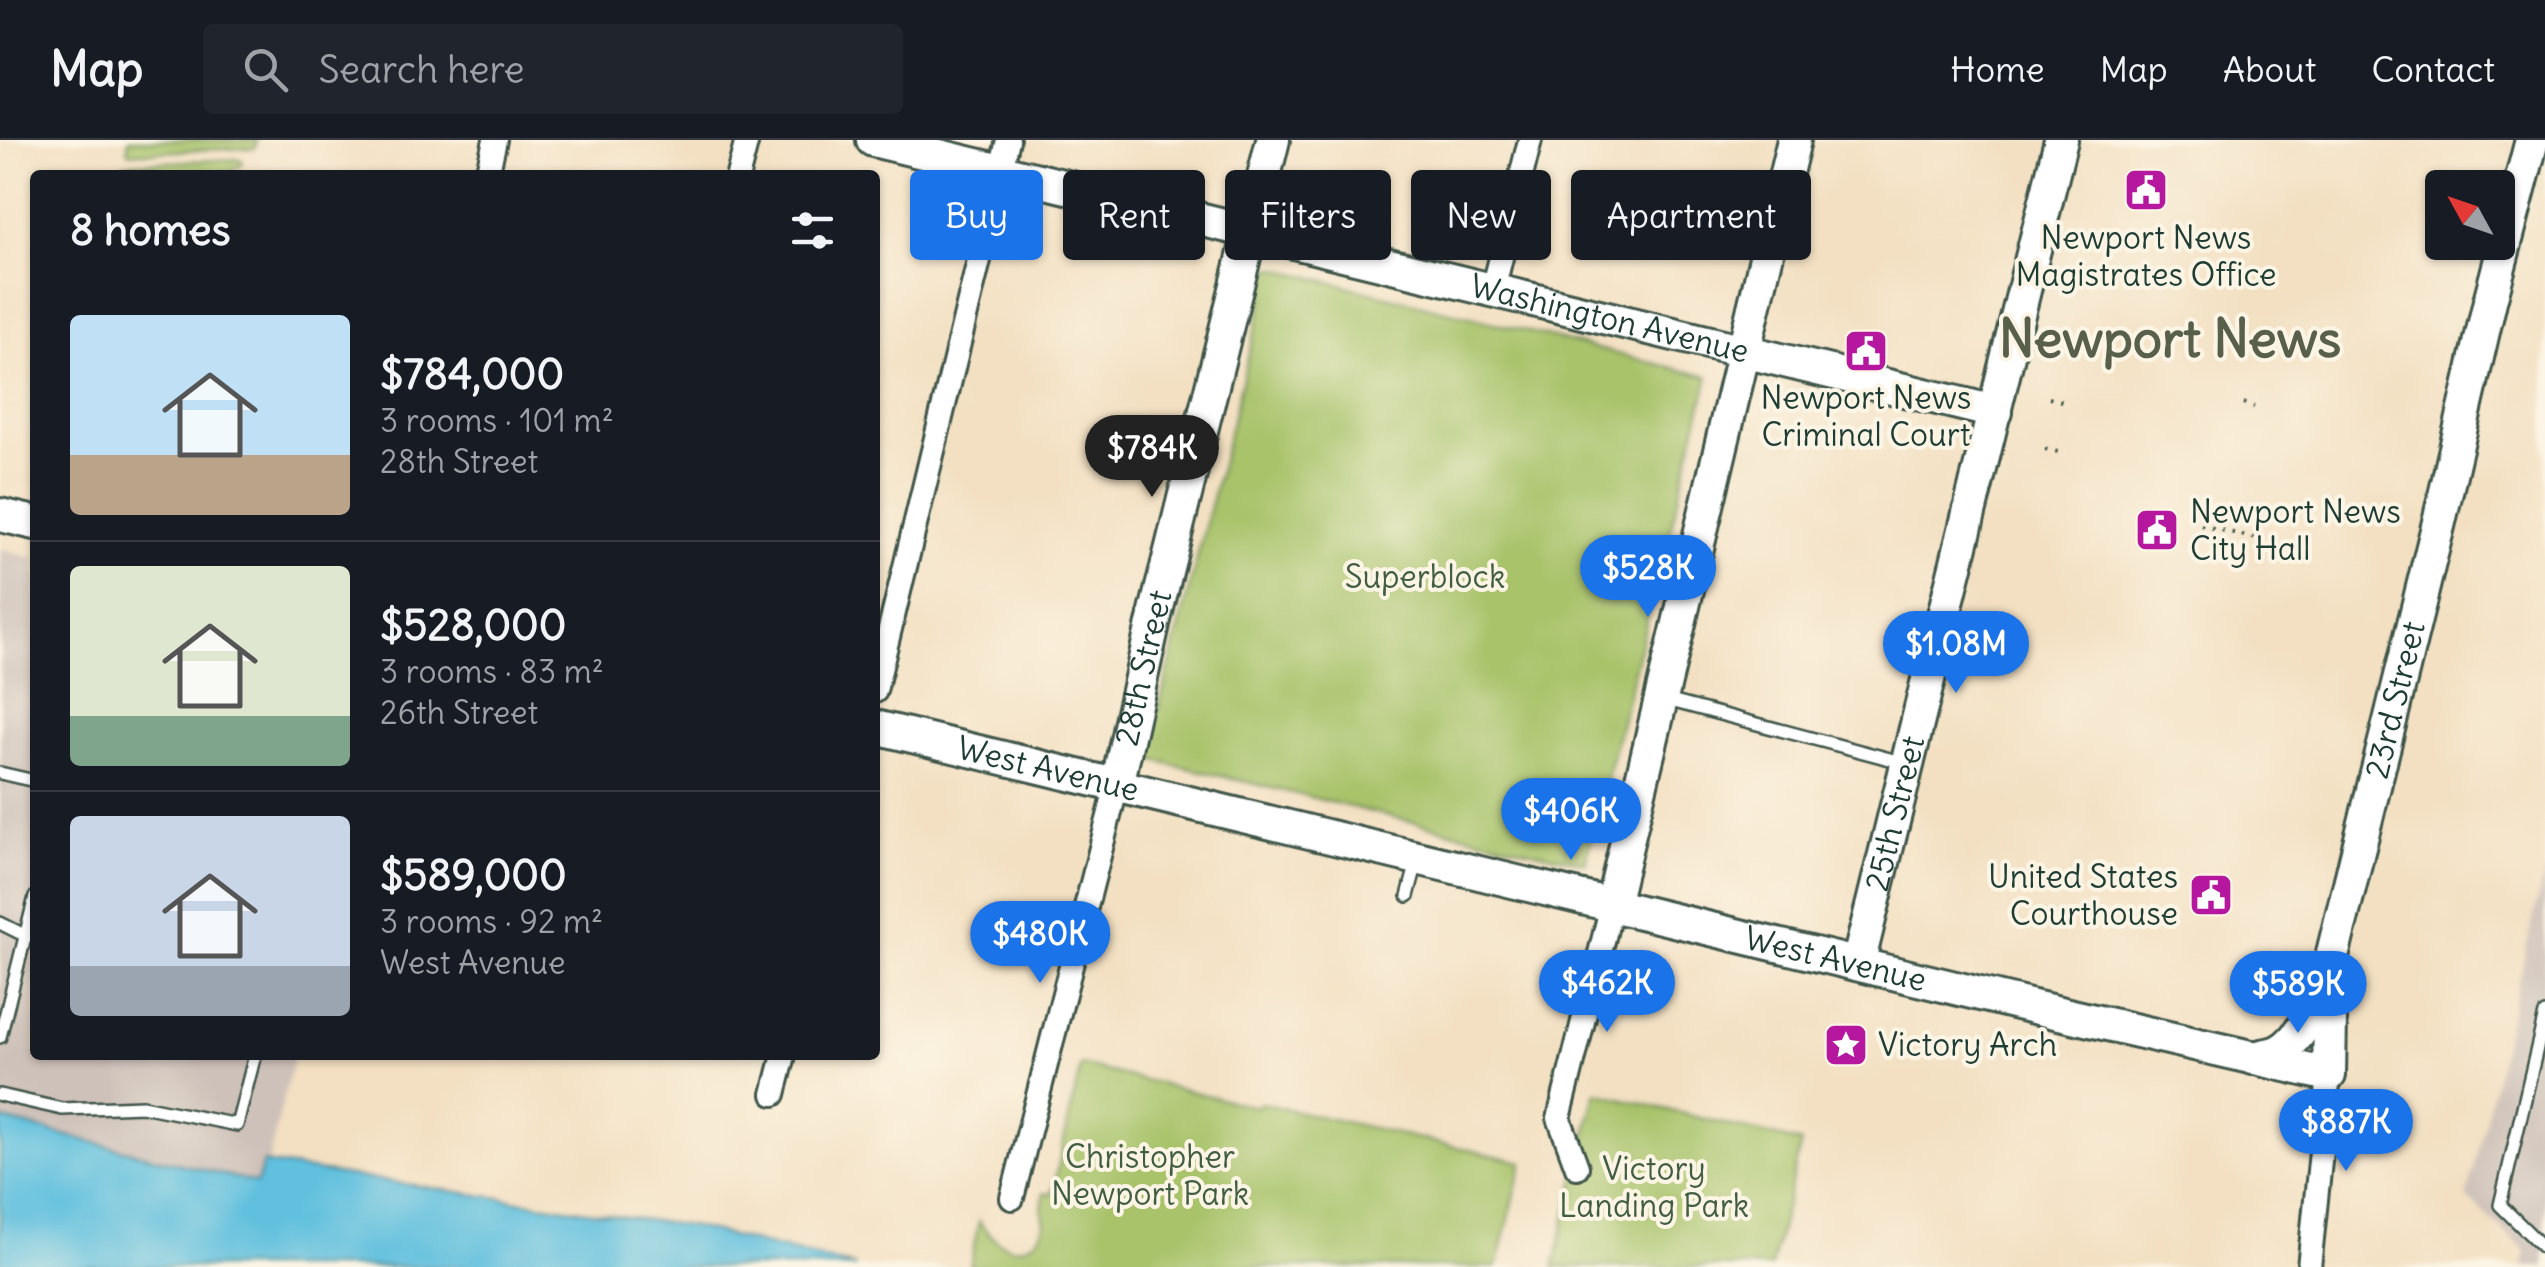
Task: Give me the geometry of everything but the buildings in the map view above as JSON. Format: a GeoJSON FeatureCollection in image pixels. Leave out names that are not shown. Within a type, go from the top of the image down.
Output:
{"type":"FeatureCollection","features":[{"type":"Feature","properties":{"kind":"street"},"geometry":{"type":"LineString","coordinates":[[488,170],[496,140]]}},
{"type":"Feature","properties":{"kind":"street"},"geometry":{"type":"LineString","coordinates":[[739,170],[746,140]]}},
{"type":"Feature","properties":{"kind":"street","name":"Washington Avenue"},"geometry":{"type":"LineString","coordinates":[[873,140],[1004,155],[1225,224]]}},
{"type":"Feature","properties":{"kind":"street","name":"28th Street"},"geometry":{"type":"LineString","coordinates":[[1266,170],[1274,140]]}},
{"type":"Feature","properties":{"kind":"street"},"geometry":{"type":"LineString","coordinates":[[1493,290],[1530,140]]}},
{"type":"Feature","properties":{"kind":"street"},"geometry":{"type":"LineString","coordinates":[[1577,1167],[1558,1118],[1663,698],[1794,140]]}},
{"type":"Feature","properties":{"kind":"street","name":"25th Street"},"geometry":{"type":"LineString","coordinates":[[1858,964],[2061,140]]}},
{"type":"Feature","properties":{"kind":"street","name":"23rd Street"},"geometry":{"type":"LineString","coordinates":[[2309,1267],[2328,1075],[2331,961],[2532,140]]}},
{"type":"Feature","properties":{"kind":"street"},"geometry":{"type":"LineString","coordinates":[[880,669],[1004,155]]}},
{"type":"Feature","properties":{"kind":"street","name":"28th Street"},"geometry":{"type":"LineString","coordinates":[[1012,1198],[1093,886],[1153,624],[1244,260]]}},
{"type":"Feature","properties":{"kind":"street","name":"Washington Avenue"},"geometry":{"type":"LineString","coordinates":[[1368,260],[1995,412]]}},
{"type":"Feature","properties":{"kind":"street"},"geometry":{"type":"LineString","coordinates":[[0,514],[30,522]]}},
{"type":"Feature","properties":{"kind":"street","name":"West Avenue"},"geometry":{"type":"LineString","coordinates":[[880,728],[2328,1075]]}},
{"type":"Feature","properties":{"kind":"street"},"geometry":{"type":"LineString","coordinates":[[2253,1058],[2277,1053],[2291,1042],[2317,1007],[2331,961]]}},
{"type":"Feature","properties":{"kind":"street"},"geometry":{"type":"LineString","coordinates":[[774,1094],[783,1060]]}},
{"type":"Feature","properties":{"kind":"lane"},"geometry":{"type":"LineString","coordinates":[[1663,698],[1908,764]]}},
{"type":"Feature","properties":{"kind":"lane"},"geometry":{"type":"LineString","coordinates":[[0,774],[30,780]]}},
{"type":"Feature","properties":{"kind":"lane"},"geometry":{"type":"LineString","coordinates":[[1408,896],[1418,858]]}},
{"type":"Feature","properties":{"kind":"lane"},"geometry":{"type":"LineString","coordinates":[[0,922],[30,936]]}},
{"type":"Feature","properties":{"kind":"lane"},"geometry":{"type":"LineString","coordinates":[[0,1037],[30,939]]}},
{"type":"Feature","properties":{"kind":"lane"},"geometry":{"type":"LineString","coordinates":[[2545,1014],[2500,1205],[2545,1249]]}},
{"type":"Feature","properties":{"kind":"lane"},"geometry":{"type":"LineString","coordinates":[[0,1095],[62,1109],[142,1106],[236,1125],[254,1060]]}},
{"type":"Feature","properties":{"kind":"path"},"geometry":{"type":"LineString","coordinates":[[2049,398],[2069,402]]}},
{"type":"Feature","properties":{"kind":"path"},"geometry":{"type":"LineString","coordinates":[[2243,404],[2254,407]]}},
{"type":"Feature","properties":{"kind":"path"},"geometry":{"type":"LineString","coordinates":[[2045,449],[2058,452]]}},
{"type":"Feature","properties":{"kind":"path"},"geometry":{"type":"LineString","coordinates":[[2201,524],[2257,538]]}},
{"type":"Feature","properties":{"kind":"shaded area"},"geometry":{"type":"Polygon","coordinates":[[[0,549],[30,557],[30,1060],[293,1060],[243,1267],[0,1267],[0,549]]]}},
{"type":"Feature","properties":{"kind":"shaded area"},"geometry":{"type":"Polygon","coordinates":[[[2545,867],[2545,1267],[2523,1267],[2526,1251],[2467,1198],[2545,867]]]}},
{"type":"Feature","properties":{"kind":"green space"},"geometry":{"type":"Polygon","coordinates":[[[129,140],[257,140],[255,148],[129,153],[129,140]]]}},
{"type":"Feature","properties":{"kind":"green space"},"geometry":{"type":"Polygon","coordinates":[[[243,161],[233,170],[121,170],[123,164],[243,161]]]}},
{"type":"Feature","properties":{"kind":"green space","name":"Superblock"},"geometry":{"type":"Polygon","coordinates":[[[1271,267],[1709,377],[1585,863],[1146,758],[1271,267]]]}},
{"type":"Feature","properties":{"kind":"green space","name":"Christopher Newport Park"},"geometry":{"type":"Polygon","coordinates":[[[1081,1065],[1256,1107],[1261,1103],[1523,1162],[1497,1267],[970,1267],[979,1221],[990,1235],[1011,1247],[1028,1245],[1040,1234],[1045,1224],[1044,1193],[1052,1194],[1081,1065]]]}},
{"type":"Feature","properties":{"kind":"green space","name":"Victory Landing Park"},"geometry":{"type":"Polygon","coordinates":[[[1596,1092],[1801,1143],[1771,1267],[1554,1267],[1596,1092]]]}},
{"type":"Feature","properties":{"kind":"water"},"geometry":{"type":"Polygon","coordinates":[[[0,1119],[257,1183],[263,1163],[695,1227],[856,1267],[0,1267],[0,1119]]]}},
{"type":"Feature","properties":{"kind":"place","name":"Newport News Magistrates Office"},"geometry":{"type":"Point","coordinates":[2146,190]}},
{"type":"Feature","properties":{"kind":"place","name":"Newport News Criminal Court"},"geometry":{"type":"Point","coordinates":[1866,351]}},
{"type":"Feature","properties":{"kind":"place","name":"Newport News City Hall"},"geometry":{"type":"Point","coordinates":[2157,530]}},
{"type":"Feature","properties":{"kind":"place","name":"United States Courthouse"},"geometry":{"type":"Point","coordinates":[2211,895]}},
{"type":"Feature","properties":{"kind":"place","name":"Victory Arch"},"geometry":{"type":"Point","coordinates":[1846,1045]}},
{"type":"Feature","properties":{"kind":"district","name":"Newport News"},"geometry":{"type":"Point","coordinates":[2170,339]}}]}
